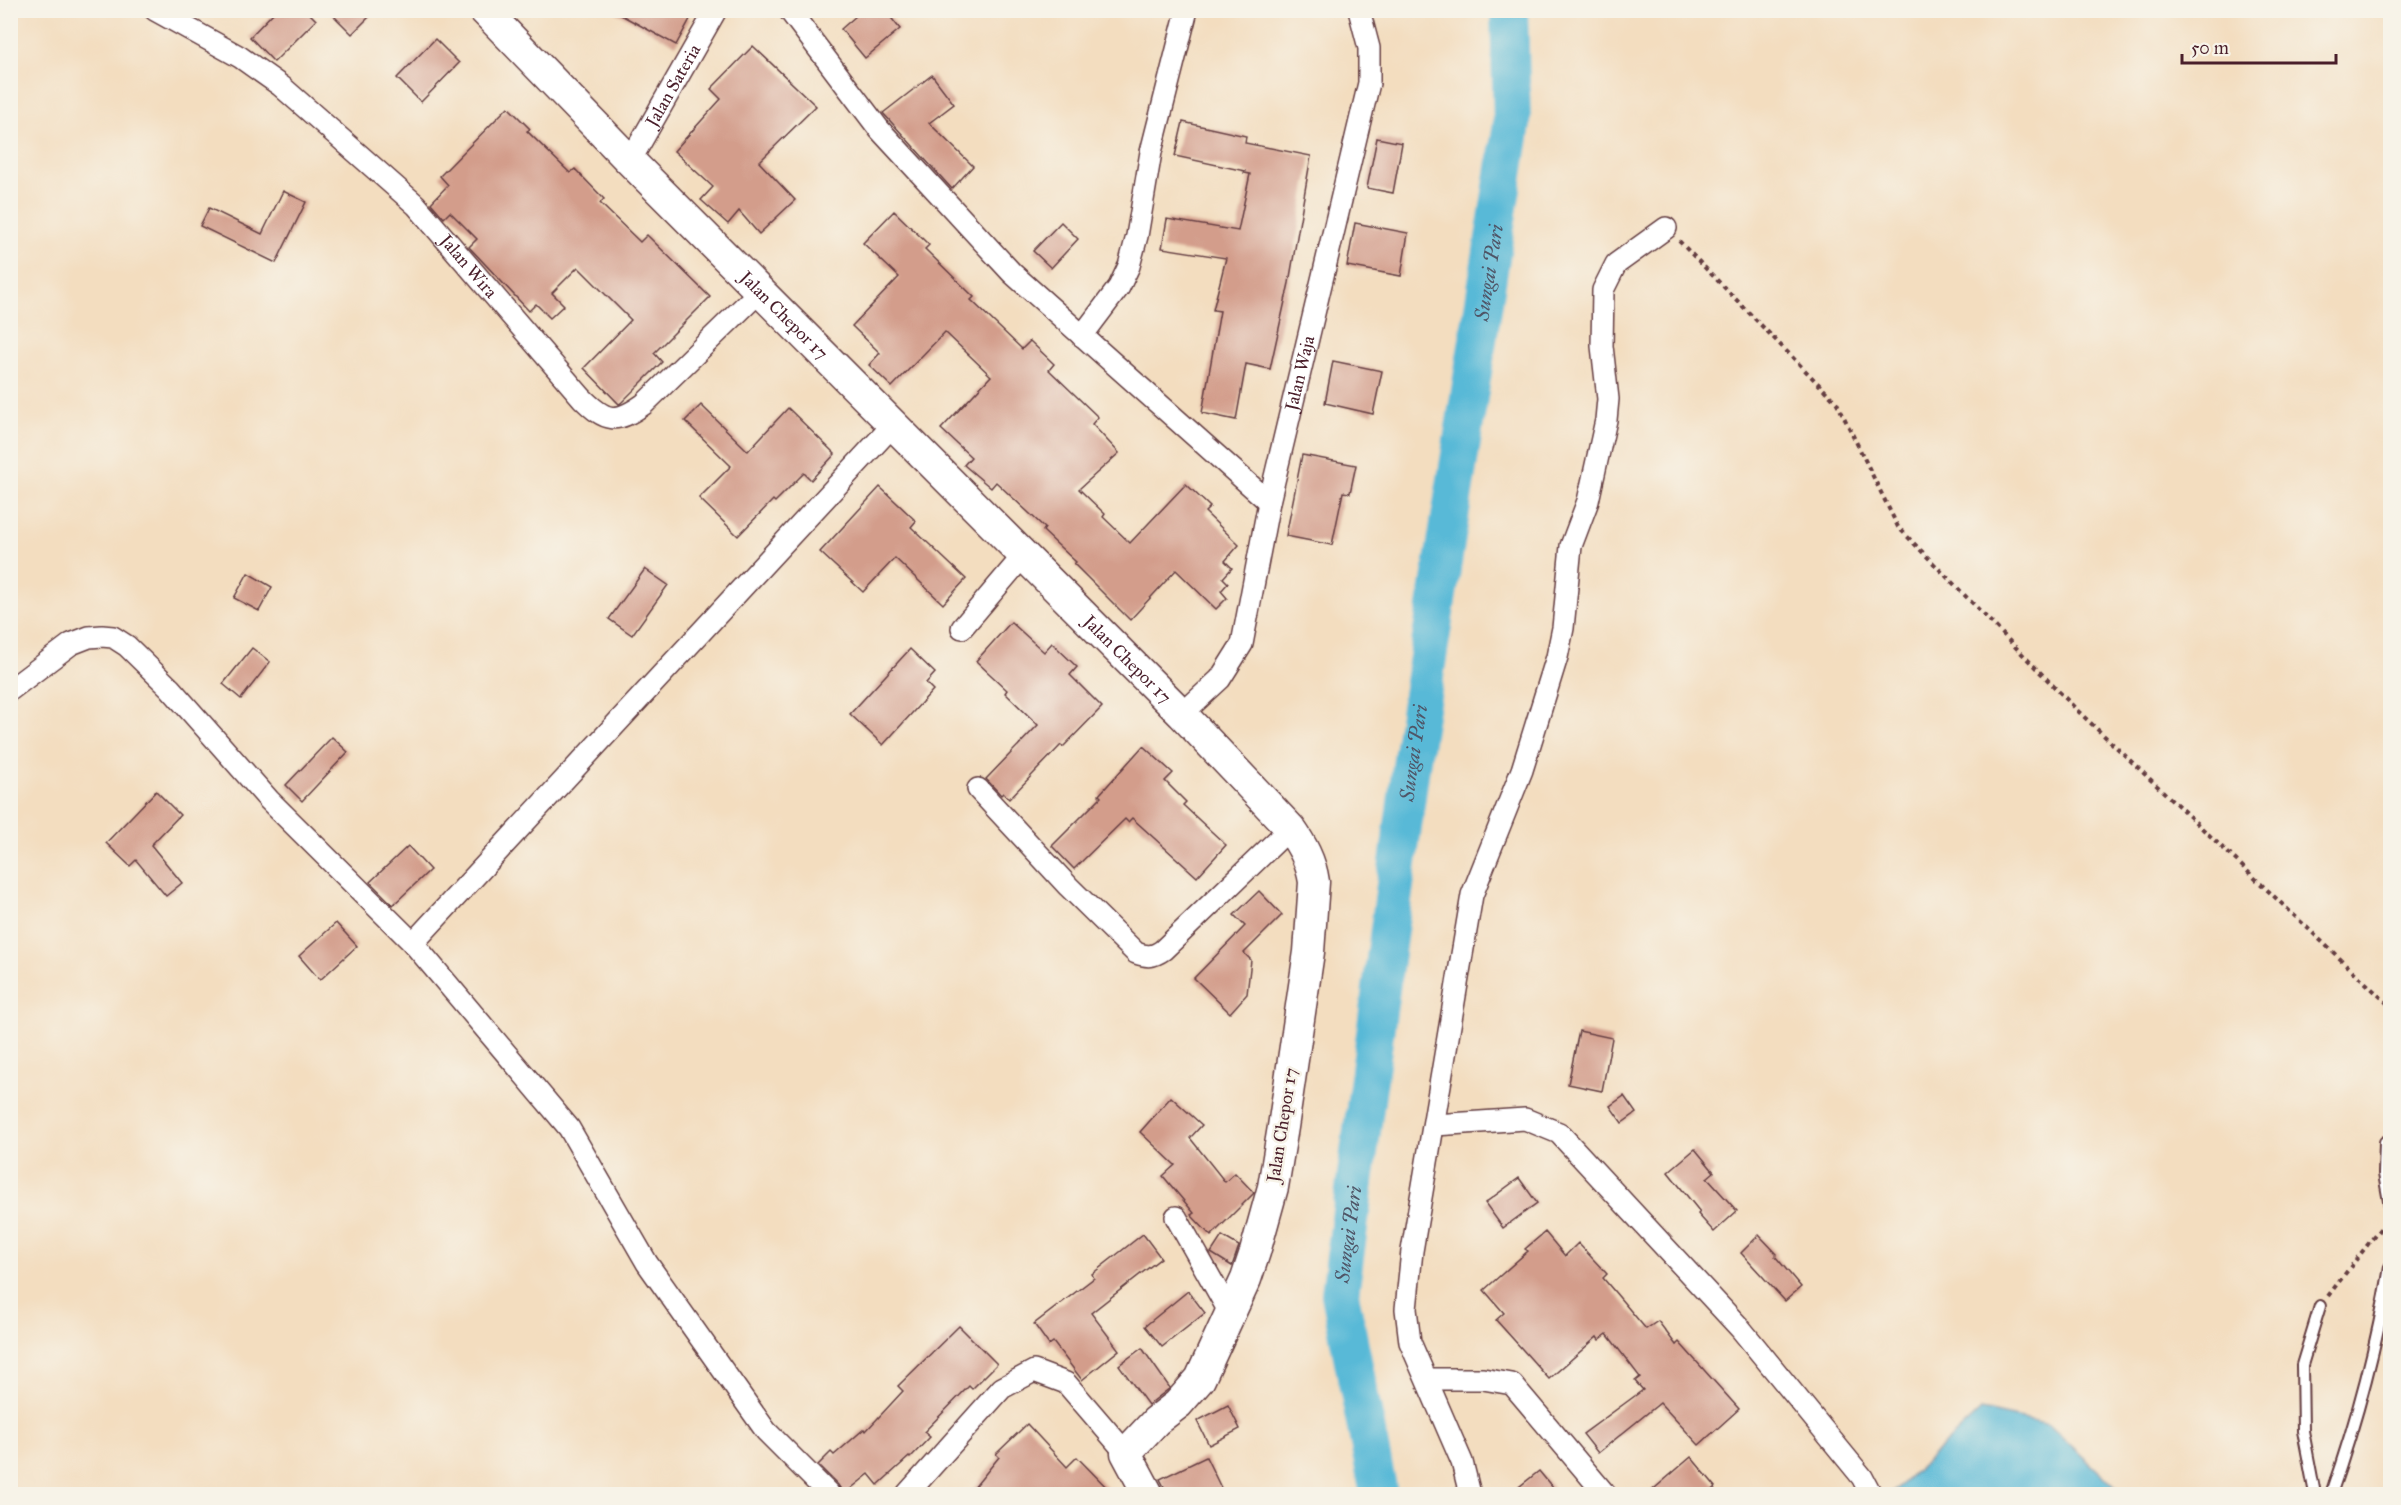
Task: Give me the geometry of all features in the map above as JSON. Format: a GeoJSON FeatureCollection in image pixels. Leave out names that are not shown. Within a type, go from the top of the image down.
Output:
{"type":"FeatureCollection","features":[{"type":"Feature","properties":{"kind":"street","name":"Jalan Wira"},"geometry":{"type":"LineString","coordinates":[[155,10],[240,57],[281,86],[416,205],[582,398],[602,415],[619,418],[628,416],[644,404],[760,291]]}},
{"type":"Feature","properties":{"kind":"street","name":"Jalan Sateria"},"geometry":{"type":"LineString","coordinates":[[630,160],[716,10]]}},
{"type":"Feature","properties":{"kind":"street"},"geometry":{"type":"LineString","coordinates":[[789,10],[879,129],[1011,273],[1269,502]]}},
{"type":"Feature","properties":{"kind":"street"},"geometry":{"type":"LineString","coordinates":[[1082,336],[1119,286],[1129,266],[1137,236],[1151,152],[1187,10]]}},
{"type":"Feature","properties":{"kind":"street","name":"Jalan Waja"},"geometry":{"type":"LineString","coordinates":[[1182,714],[1220,679],[1242,644],[1269,502],[1369,83],[1369,48],[1359,10]]}},
{"type":"Feature","properties":{"kind":"street","name":"Jalan Chepor 17"},"geometry":{"type":"LineString","coordinates":[[494,14],[630,160],[1182,714],[1290,828],[1305,852],[1314,882],[1309,952],[1273,1187],[1255,1252],[1207,1367],[1193,1389],[1156,1421],[1126,1453]]}},
{"type":"Feature","properties":{"kind":"street"},"geometry":{"type":"LineString","coordinates":[[1470,1494],[1462,1462],[1428,1379],[1410,1342],[1406,1309],[1413,1241],[1435,1125],[1472,895],[1522,770],[1557,657],[1563,628],[1571,546],[1588,501],[1606,420],[1608,399],[1602,346],[1604,291],[1616,264],[1666,228]]}},
{"type":"Feature","properties":{"kind":"street"},"geometry":{"type":"LineString","coordinates":[[413,943],[893,425]]}},
{"type":"Feature","properties":{"kind":"street"},"geometry":{"type":"LineString","coordinates":[[962,628],[1023,556]]}},
{"type":"Feature","properties":{"kind":"street"},"geometry":{"type":"LineString","coordinates":[[10,690],[71,644],[89,636],[114,637],[127,646],[171,688],[269,800],[413,943],[569,1128],[647,1263],[766,1431],[828,1494]]}},
{"type":"Feature","properties":{"kind":"street"},"geometry":{"type":"LineString","coordinates":[[978,789],[1068,886],[1136,953],[1143,956],[1153,956],[1163,950],[1290,828]]}},
{"type":"Feature","properties":{"kind":"street"},"geometry":{"type":"LineString","coordinates":[[1435,1125],[1525,1119],[1559,1133],[1740,1328],[1862,1477],[1870,1494]]}},
{"type":"Feature","properties":{"kind":"street"},"geometry":{"type":"LineString","coordinates":[[1176,1217],[1230,1313]]}},
{"type":"Feature","properties":{"kind":"street"},"geometry":{"type":"LineString","coordinates":[[908,1494],[1002,1388],[1034,1371],[1066,1383],[1126,1453],[1148,1494]]}},
{"type":"Feature","properties":{"kind":"street"},"geometry":{"type":"LineString","coordinates":[[1428,1379],[1483,1379],[1512,1384],[1605,1494]]}},
{"type":"Feature","properties":{"kind":"lane"},"geometry":{"type":"LineString","coordinates":[[2385,1142],[2384,1174],[2391,1207]]}},
{"type":"Feature","properties":{"kind":"lane"},"geometry":{"type":"LineString","coordinates":[[2331,1494],[2344,1457],[2379,1333],[2391,1267]]}},
{"type":"Feature","properties":{"kind":"lane"},"geometry":{"type":"LineString","coordinates":[[2316,1494],[2303,1431],[2302,1365],[2320,1306]]}},
{"type":"Feature","properties":{"kind":"path"},"geometry":{"type":"LineString","coordinates":[[1666,228],[1837,403],[1898,527],[2079,712],[2391,1006]]}},
{"type":"Feature","properties":{"kind":"path"},"geometry":{"type":"LineString","coordinates":[[2385,1142],[2391,1107]]}},
{"type":"Feature","properties":{"kind":"path"},"geometry":{"type":"LineString","coordinates":[[2320,1306],[2391,1216]]}},
{"type":"Feature","properties":{"kind":"water"},"geometry":{"type":"Polygon","coordinates":[[[1981,1410],[2049,1425],[2123,1494],[1891,1494],[1981,1410]]]}},
{"type":"Feature","properties":{"kind":"building"},"geometry":{"type":"Polygon","coordinates":[[[276,10],[306,10],[316,20],[274,62],[250,37],[276,10]]]}},
{"type":"Feature","properties":{"kind":"building"},"geometry":{"type":"Polygon","coordinates":[[[328,10],[376,10],[352,34],[328,10]]]}},
{"type":"Feature","properties":{"kind":"building"},"geometry":{"type":"Polygon","coordinates":[[[612,10],[674,10],[690,19],[676,45],[612,10]]]}},
{"type":"Feature","properties":{"kind":"building"},"geometry":{"type":"Polygon","coordinates":[[[863,10],[885,10],[900,29],[865,58],[841,29],[863,10]]]}},
{"type":"Feature","properties":{"kind":"building"},"geometry":{"type":"Polygon","coordinates":[[[435,39],[459,63],[421,102],[397,78],[435,39]]]}},
{"type":"Feature","properties":{"kind":"building"},"geometry":{"type":"Polygon","coordinates":[[[753,46],[816,106],[759,162],[795,200],[759,234],[739,211],[728,224],[701,200],[713,187],[674,151],[721,99],[711,89],[753,46]]]}},
{"type":"Feature","properties":{"kind":"building"},"geometry":{"type":"Polygon","coordinates":[[[932,75],[954,104],[929,123],[973,166],[952,189],[883,113],[932,75]]]}},
{"type":"Feature","properties":{"kind":"building"},"geometry":{"type":"Polygon","coordinates":[[[508,107],[530,129],[527,131],[570,173],[575,169],[604,199],[600,203],[640,242],[647,235],[710,297],[654,353],[662,362],[619,404],[584,368],[631,320],[578,267],[552,293],[564,305],[550,318],[536,304],[529,311],[469,247],[477,239],[450,212],[444,218],[431,203],[448,185],[440,176],[508,107]]]}},
{"type":"Feature","properties":{"kind":"building"},"geometry":{"type":"Polygon","coordinates":[[[1183,122],[1246,136],[1245,143],[1311,156],[1289,283],[1270,369],[1246,364],[1236,420],[1202,413],[1220,311],[1213,310],[1226,258],[1162,248],[1167,219],[1238,231],[1250,174],[1175,156],[1183,122]]]}},
{"type":"Feature","properties":{"kind":"building"},"geometry":{"type":"Polygon","coordinates":[[[1377,138],[1402,143],[1393,193],[1367,188],[1377,138]]]}},
{"type":"Feature","properties":{"kind":"building"},"geometry":{"type":"Polygon","coordinates":[[[283,191],[306,202],[276,263],[200,226],[209,208],[262,234],[283,191]]]}},
{"type":"Feature","properties":{"kind":"building"},"geometry":{"type":"Polygon","coordinates":[[[894,211],[929,245],[925,249],[974,297],[971,300],[1022,349],[1030,341],[1054,364],[1049,370],[1098,417],[1092,424],[1119,453],[1079,489],[1130,543],[1186,484],[1210,507],[1205,512],[1239,545],[1225,561],[1232,568],[1223,578],[1228,583],[1221,591],[1227,598],[1216,609],[1176,570],[1130,620],[1074,564],[1076,562],[1043,531],[1045,528],[996,482],[991,488],[964,465],[971,457],[941,429],[991,376],[945,332],[892,387],[869,365],[880,353],[852,326],[899,277],[863,243],[894,211]]]}},
{"type":"Feature","properties":{"kind":"building"},"geometry":{"type":"Polygon","coordinates":[[[1061,222],[1078,239],[1051,268],[1033,251],[1061,222]]]}},
{"type":"Feature","properties":{"kind":"building"},"geometry":{"type":"Polygon","coordinates":[[[1355,223],[1408,233],[1401,276],[1347,266],[1355,223]]]}},
{"type":"Feature","properties":{"kind":"building"},"geometry":{"type":"Polygon","coordinates":[[[1333,361],[1382,371],[1373,414],[1325,403],[1333,361]]]}},
{"type":"Feature","properties":{"kind":"building"},"geometry":{"type":"Polygon","coordinates":[[[701,405],[748,451],[788,408],[835,454],[811,480],[804,473],[775,502],[773,500],[738,536],[699,498],[731,466],[685,421],[701,405]]]}},
{"type":"Feature","properties":{"kind":"building"},"geometry":{"type":"Polygon","coordinates":[[[1302,455],[1356,465],[1350,493],[1343,492],[1332,545],[1286,536],[1302,455]]]}},
{"type":"Feature","properties":{"kind":"building"},"geometry":{"type":"Polygon","coordinates":[[[880,487],[916,521],[911,527],[966,579],[943,604],[895,558],[863,592],[820,552],[880,487]]]}},
{"type":"Feature","properties":{"kind":"building"},"geometry":{"type":"Polygon","coordinates":[[[645,569],[668,585],[632,635],[609,619],[645,569]]]}},
{"type":"Feature","properties":{"kind":"building"},"geometry":{"type":"Polygon","coordinates":[[[248,573],[272,587],[259,611],[234,598],[248,573]]]}},
{"type":"Feature","properties":{"kind":"building"},"geometry":{"type":"Polygon","coordinates":[[[1011,622],[1044,652],[1052,643],[1077,667],[1070,675],[1102,707],[1063,747],[1061,745],[1009,799],[1003,793],[1001,795],[986,779],[1038,725],[1005,693],[1007,690],[976,661],[1011,622]]]}},
{"type":"Feature","properties":{"kind":"building"},"geometry":{"type":"Polygon","coordinates":[[[252,648],[270,662],[241,699],[223,684],[252,648]]]}},
{"type":"Feature","properties":{"kind":"building"},"geometry":{"type":"Polygon","coordinates":[[[910,649],[935,673],[926,683],[933,690],[883,745],[850,714],[910,649]]]}},
{"type":"Feature","properties":{"kind":"building"},"geometry":{"type":"Polygon","coordinates":[[[332,737],[348,752],[302,801],[286,785],[332,737]]]}},
{"type":"Feature","properties":{"kind":"building"},"geometry":{"type":"Polygon","coordinates":[[[1143,746],[1173,773],[1165,781],[1186,802],[1183,805],[1226,845],[1197,877],[1132,818],[1128,822],[1125,819],[1074,869],[1052,846],[1101,797],[1099,795],[1143,746]]]}},
{"type":"Feature","properties":{"kind":"building"},"geometry":{"type":"Polygon","coordinates":[[[156,791],[180,815],[151,845],[182,883],[166,896],[136,860],[130,866],[106,843],[156,791]]]}},
{"type":"Feature","properties":{"kind":"building"},"geometry":{"type":"Polygon","coordinates":[[[408,846],[430,870],[393,905],[370,882],[408,846]]]}},
{"type":"Feature","properties":{"kind":"building"},"geometry":{"type":"Polygon","coordinates":[[[1259,891],[1282,915],[1244,953],[1251,960],[1247,994],[1230,1013],[1194,978],[1245,926],[1234,915],[1259,891]]]}},
{"type":"Feature","properties":{"kind":"building"},"geometry":{"type":"Polygon","coordinates":[[[336,923],[357,946],[320,980],[299,956],[336,923]]]}},
{"type":"Feature","properties":{"kind":"building"},"geometry":{"type":"Polygon","coordinates":[[[1579,1031],[1612,1038],[1602,1091],[1568,1084],[1579,1031]]]}},
{"type":"Feature","properties":{"kind":"building"},"geometry":{"type":"Polygon","coordinates":[[[1624,1096],[1636,1113],[1622,1123],[1610,1106],[1624,1096]]]}},
{"type":"Feature","properties":{"kind":"building"},"geometry":{"type":"Polygon","coordinates":[[[1171,1097],[1202,1125],[1190,1138],[1225,1182],[1235,1173],[1254,1193],[1211,1236],[1191,1215],[1194,1213],[1163,1176],[1175,1165],[1140,1132],[1171,1097]]]}},
{"type":"Feature","properties":{"kind":"building"},"geometry":{"type":"Polygon","coordinates":[[[1695,1149],[1714,1172],[1707,1178],[1737,1211],[1714,1232],[1668,1172],[1695,1149]]]}},
{"type":"Feature","properties":{"kind":"building"},"geometry":{"type":"Polygon","coordinates":[[[1519,1178],[1537,1203],[1503,1228],[1485,1203],[1519,1178]]]}},
{"type":"Feature","properties":{"kind":"building"},"geometry":{"type":"Polygon","coordinates":[[[1545,1232],[1565,1256],[1578,1243],[1607,1274],[1603,1278],[1646,1329],[1658,1321],[1676,1345],[1679,1342],[1739,1409],[1699,1445],[1660,1403],[1598,1453],[1583,1434],[1643,1390],[1635,1381],[1640,1377],[1607,1334],[1599,1340],[1597,1337],[1549,1379],[1496,1320],[1504,1313],[1484,1290],[1528,1251],[1525,1249],[1545,1232]]]}},
{"type":"Feature","properties":{"kind":"building"},"geometry":{"type":"Polygon","coordinates":[[[1143,1234],[1161,1258],[1091,1313],[1119,1350],[1082,1380],[1053,1342],[1049,1345],[1034,1324],[1094,1278],[1092,1274],[1143,1234]]]}},
{"type":"Feature","properties":{"kind":"building"},"geometry":{"type":"Polygon","coordinates":[[[1759,1235],[1777,1254],[1775,1256],[1801,1287],[1785,1301],[1741,1253],[1759,1235]]]}},
{"type":"Feature","properties":{"kind":"building"},"geometry":{"type":"Polygon","coordinates":[[[1222,1236],[1239,1246],[1232,1266],[1211,1253],[1222,1236]]]}},
{"type":"Feature","properties":{"kind":"building"},"geometry":{"type":"Polygon","coordinates":[[[1188,1291],[1205,1313],[1162,1347],[1145,1326],[1188,1291]]]}},
{"type":"Feature","properties":{"kind":"building"},"geometry":{"type":"Polygon","coordinates":[[[959,1326],[997,1364],[972,1389],[969,1386],[924,1432],[930,1437],[910,1458],[878,1485],[869,1474],[844,1494],[818,1465],[831,1452],[834,1455],[864,1429],[866,1431],[903,1391],[898,1386],[959,1326]]]}},
{"type":"Feature","properties":{"kind":"building"},"geometry":{"type":"Polygon","coordinates":[[[1142,1348],[1170,1388],[1148,1405],[1119,1365],[1142,1348]]]}},
{"type":"Feature","properties":{"kind":"building"},"geometry":{"type":"Polygon","coordinates":[[[1228,1405],[1240,1429],[1209,1445],[1197,1421],[1228,1405]]]}},
{"type":"Feature","properties":{"kind":"building"},"geometry":{"type":"Polygon","coordinates":[[[1027,1424],[1067,1467],[1077,1457],[1113,1494],[969,1494],[999,1457],[996,1454],[1027,1424]]]}},
{"type":"Feature","properties":{"kind":"building"},"geometry":{"type":"Polygon","coordinates":[[[1206,1457],[1224,1494],[1168,1494],[1160,1479],[1206,1457]]]}},
{"type":"Feature","properties":{"kind":"building"},"geometry":{"type":"Polygon","coordinates":[[[1691,1457],[1716,1487],[1708,1494],[1648,1494],[1691,1457]]]}},
{"type":"Feature","properties":{"kind":"building"},"geometry":{"type":"Polygon","coordinates":[[[1539,1471],[1558,1494],[1510,1494],[1539,1471]]]}},
{"type":"Feature","properties":{"kind":"waterway","name":"Sungai Pari"},"geometry":{"type":"LineString","coordinates":[[1379,1494],[1340,1294],[1412,759],[1512,124],[1509,10]]}}]}
